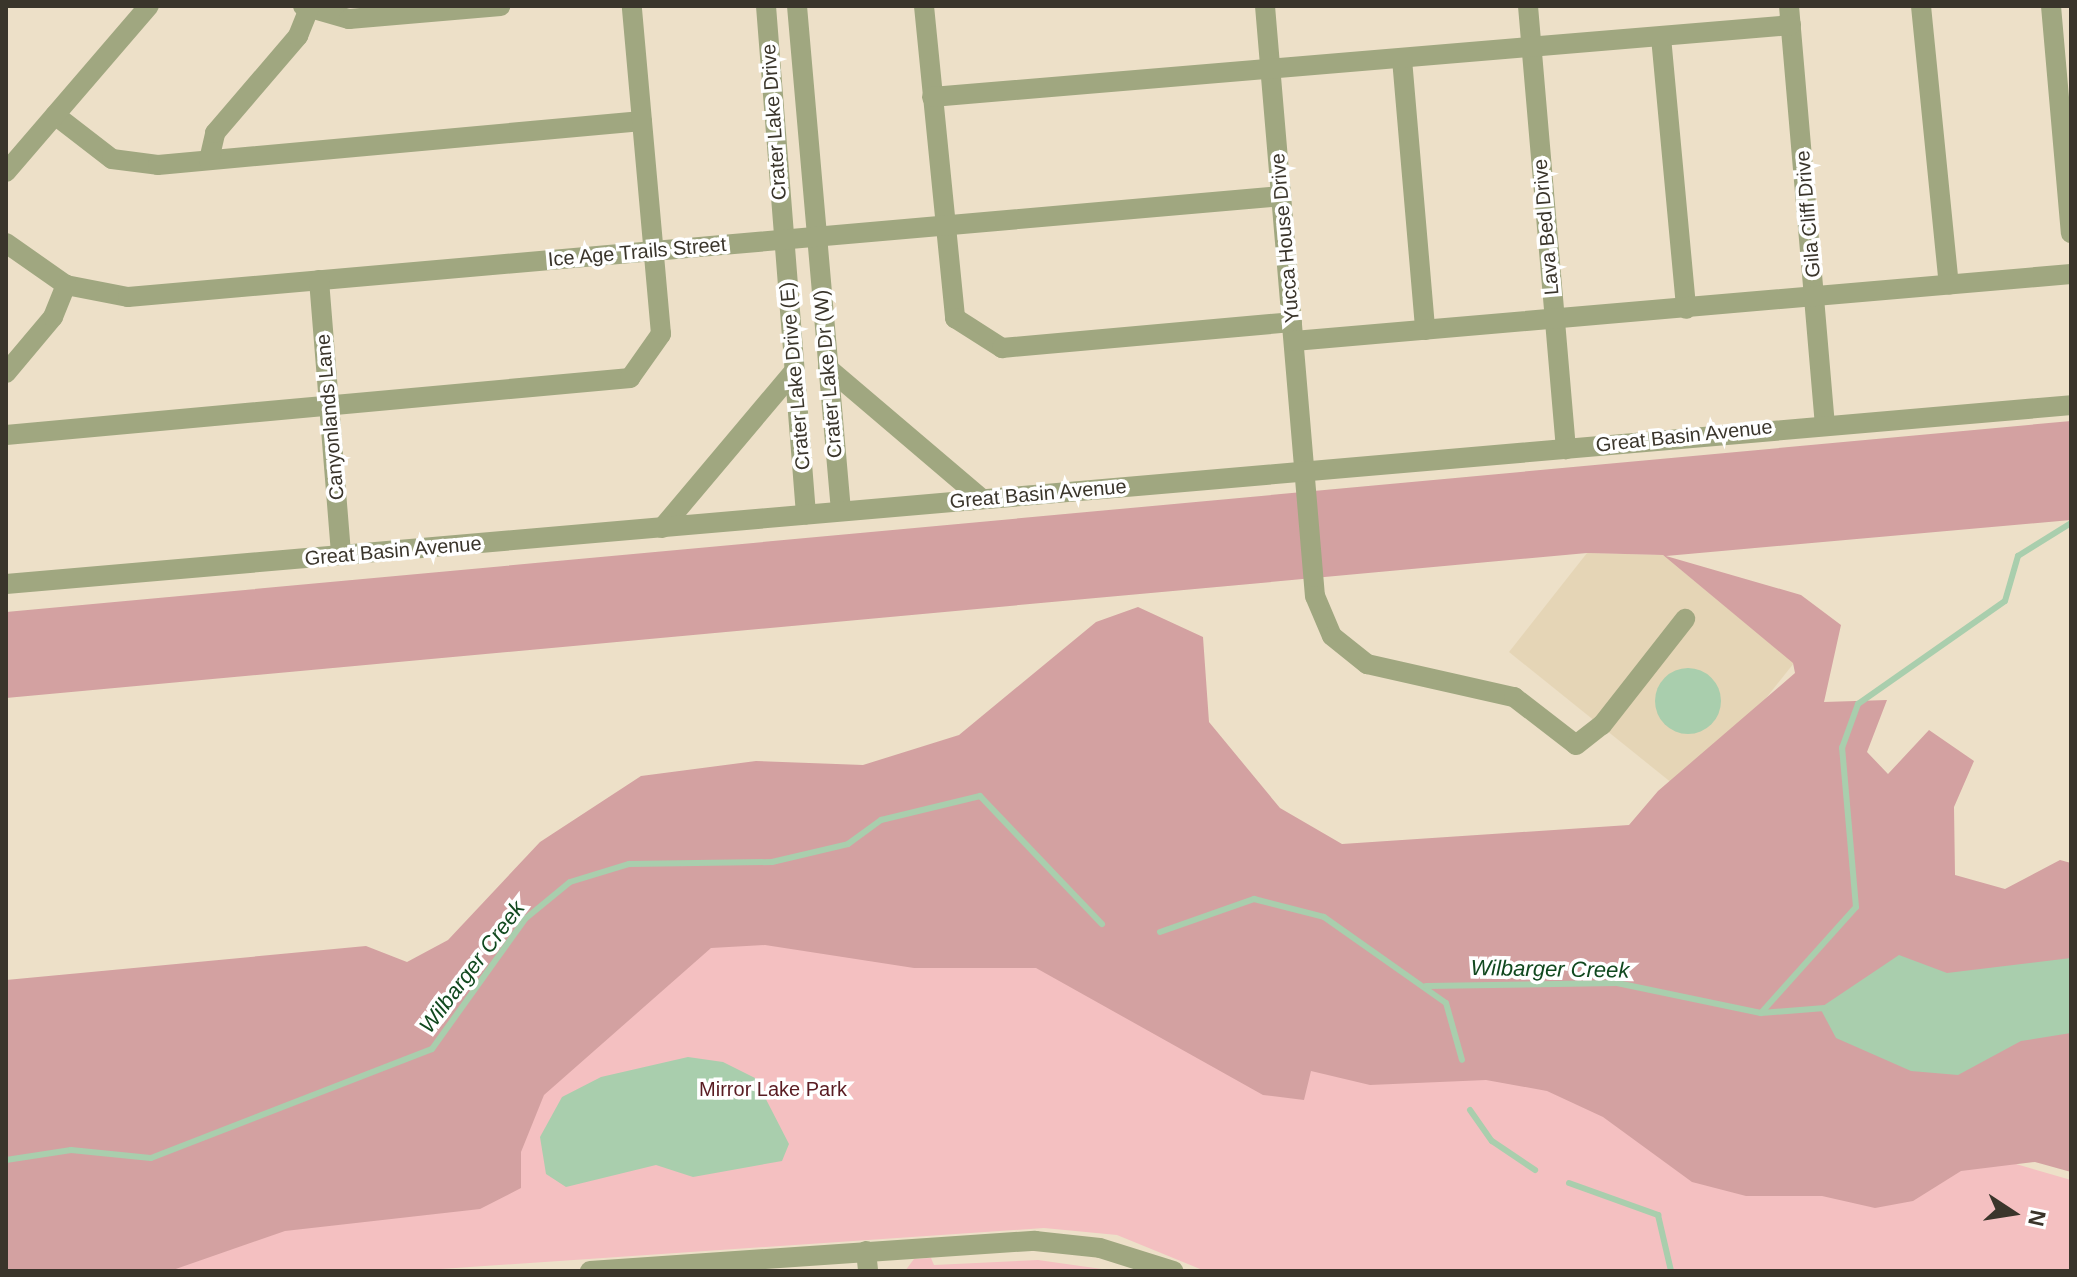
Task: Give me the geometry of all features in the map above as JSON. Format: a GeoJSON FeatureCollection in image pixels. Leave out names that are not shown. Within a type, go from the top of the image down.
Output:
{"type":"FeatureCollection","features":[{"type":"Feature","properties":{"kind":"street"},"geometry":{"type":"LineString","coordinates":[[6,172],[149,6]]}},
{"type":"Feature","properties":{"kind":"street"},"geometry":{"type":"LineString","coordinates":[[209,160],[215,133],[298,36],[306,8],[353,12],[500,6]]}},
{"type":"Feature","properties":{"kind":"street"},"geometry":{"type":"LineString","coordinates":[[6,435],[626,380],[660,340],[632,6]]}},
{"type":"Feature","properties":{"kind":"street","name":"Crater Lake Drive"},"geometry":{"type":"LineString","coordinates":[[766,6],[783,239]]}},
{"type":"Feature","properties":{"kind":"street","name":"Crater Lake Drive"},"geometry":{"type":"LineString","coordinates":[[797,6],[816,236]]}},
{"type":"Feature","properties":{"kind":"street"},"geometry":{"type":"LineString","coordinates":[[924,6],[952,313],[995,347],[1293,331],[1425,330],[2071,274]]}},
{"type":"Feature","properties":{"kind":"street","name":"Yucca House Drive"},"geometry":{"type":"LineString","coordinates":[[1265,6],[1318,610],[1340,647],[1367,664],[1514,697],[1576,745],[1602,725],[1685,619]]}},
{"type":"Feature","properties":{"kind":"street","name":"Lava Bed Drive"},"geometry":{"type":"LineString","coordinates":[[1528,6],[1566,449]]}},
{"type":"Feature","properties":{"kind":"street"},"geometry":{"type":"LineString","coordinates":[[1921,6],[1949,285]]}},
{"type":"Feature","properties":{"kind":"street"},"geometry":{"type":"LineString","coordinates":[[2051,6],[2068,151],[2071,233]]}},
{"type":"Feature","properties":{"kind":"street"},"geometry":{"type":"LineString","coordinates":[[932,97],[1661,37],[1790,16]]}},
{"type":"Feature","properties":{"kind":"street","name":"Gila Cliff Drive"},"geometry":{"type":"LineString","coordinates":[[1790,16],[1825,422]]}},
{"type":"Feature","properties":{"kind":"street"},"geometry":{"type":"LineString","coordinates":[[1661,37],[1686,309]]}},
{"type":"Feature","properties":{"kind":"street"},"geometry":{"type":"LineString","coordinates":[[1402,59],[1425,330]]}},
{"type":"Feature","properties":{"kind":"street"},"geometry":{"type":"LineString","coordinates":[[55,115],[126,163],[209,160],[642,121]]}},
{"type":"Feature","properties":{"kind":"street","name":"Ice Age Trails Street"},"geometry":{"type":"LineString","coordinates":[[6,243],[66,285],[128,297],[1282,196]]}},
{"type":"Feature","properties":{"kind":"street","name":"Crater Lake Dr (W)"},"geometry":{"type":"LineString","coordinates":[[816,236],[841,511]]}},
{"type":"Feature","properties":{"kind":"street","name":"Crater Lake Drive (E)"},"geometry":{"type":"LineString","coordinates":[[783,239],[806,514]]}},
{"type":"Feature","properties":{"kind":"street","name":"Canyonlands Lane"},"geometry":{"type":"LineString","coordinates":[[319,280],[341,555]]}},
{"type":"Feature","properties":{"kind":"street"},"geometry":{"type":"LineString","coordinates":[[6,373],[53,317],[66,285]]}},
{"type":"Feature","properties":{"kind":"street"},"geometry":{"type":"LineString","coordinates":[[828,368],[982,499]]}},
{"type":"Feature","properties":{"kind":"street"},"geometry":{"type":"LineString","coordinates":[[662,528],[794,371]]}},
{"type":"Feature","properties":{"kind":"street","name":"Great Basin Avenue"},"geometry":{"type":"LineString","coordinates":[[6,584],[1566,449],[1825,422],[2071,405]]}},
{"type":"Feature","properties":{"kind":"street"},"geometry":{"type":"LineString","coordinates":[[590,1271],[867,1261],[891,1249],[1066,1242],[1173,1271]]}},
{"type":"Feature","properties":{"kind":"street"},"geometry":{"type":"LineString","coordinates":[[891,1249],[892,1271]]}},
{"type":"Feature","properties":{"kind":"shaded area"},"geometry":{"type":"Polygon","coordinates":[[[2071,421],[2071,520],[1666,556],[1801,595],[1841,625],[1824,702],[1887,700],[1867,752],[1888,774],[1929,730],[1974,761],[1954,807],[1955,875],[2005,889],[2060,860],[2071,863],[2071,1172],[2035,1162],[1961,1171],[1913,1201],[1875,1208],[1822,1196],[1746,1196],[1692,1182],[1603,1117],[1547,1091],[1486,1080],[1370,1085],[1311,1071],[1304,1100],[1263,1095],[1036,968],[914,968],[765,945],[711,948],[544,1095],[521,1152],[521,1188],[480,1209],[285,1231],[170,1271],[6,1271],[6,980],[366,946],[407,962],[448,940],[540,842],[641,776],[756,761],[863,765],[959,735],[1096,622],[1138,607],[1203,637],[1209,722],[1280,808],[1342,844],[1629,825],[1658,791],[1795,673],[1793,663],[1663,555],[1587,553],[6,698],[6,612],[2071,421]]]}},
{"type":"Feature","properties":{"kind":"shaded area"},"geometry":{"type":"Polygon","coordinates":[[[1587,553],[1663,555],[1794,663],[1688,796],[1509,652],[1587,553]]]}},
{"type":"Feature","properties":{"kind":"shaded area"},"geometry":{"type":"Polygon","coordinates":[[[1694,668],[1712,677],[1719,688],[1719,714],[1712,725],[1701,732],[1682,734],[1664,725],[1657,714],[1655,695],[1664,677],[1675,670],[1694,668]]]}},
{"type":"Feature","properties":{"kind":"shaded area"},"geometry":{"type":"Polygon","coordinates":[[[1899,955],[1947,973],[2071,958],[2071,1033],[2021,1041],[1958,1075],[1911,1071],[1836,1038],[1820,1008],[1899,955]]]}},
{"type":"Feature","properties":{"kind":"shaded area"},"geometry":{"type":"Polygon","coordinates":[[[688,1057],[723,1062],[755,1078],[789,1144],[782,1161],[693,1177],[656,1165],[566,1187],[546,1174],[540,1137],[562,1097],[601,1077],[688,1057]]]}},
{"type":"Feature","properties":{"kind":"green space","name":"Mirror Lake Park"},"geometry":{"type":"Polygon","coordinates":[[[731,921],[1036,967],[2016,1164],[2071,1180],[2071,1271],[1205,1271],[1117,1235],[1044,1228],[412,1271],[6,1271],[6,1248],[731,921]]]}},
{"type":"Feature","properties":{"kind":"green space"},"geometry":{"type":"Polygon","coordinates":[[[931,1258],[934,1265],[1038,1260],[1116,1271],[905,1271],[914,1259],[931,1258]]]}},
{"type":"Feature","properties":{"kind":"waterway","name":"Wilbarger Creek"},"geometry":{"type":"LineString","coordinates":[[1426,986],[1617,983],[1761,1013],[1856,907],[1842,748],[1858,704],[2005,601],[2018,556],[2071,523]]}},
{"type":"Feature","properties":{"kind":"waterway","name":"Wilbarger Creek"},"geometry":{"type":"LineString","coordinates":[[6,1160],[71,1150],[151,1158],[432,1049],[525,919],[570,882],[629,864],[772,862],[848,844],[881,820],[980,796],[1102,924]]}},
{"type":"Feature","properties":{"kind":"waterway","name":"Wilbarger Creek"},"geometry":{"type":"LineString","coordinates":[[1160,932],[1254,899],[1324,917],[1446,1003],[1462,1060]]}},
{"type":"Feature","properties":{"kind":"waterway"},"geometry":{"type":"LineString","coordinates":[[1761,1013],[1825,1008]]}},
{"type":"Feature","properties":{"kind":"waterway"},"geometry":{"type":"LineString","coordinates":[[1470,1110],[1492,1141],[1535,1170]]}},
{"type":"Feature","properties":{"kind":"waterway"},"geometry":{"type":"LineString","coordinates":[[1569,1183],[1658,1215],[1671,1271]]}}]}
